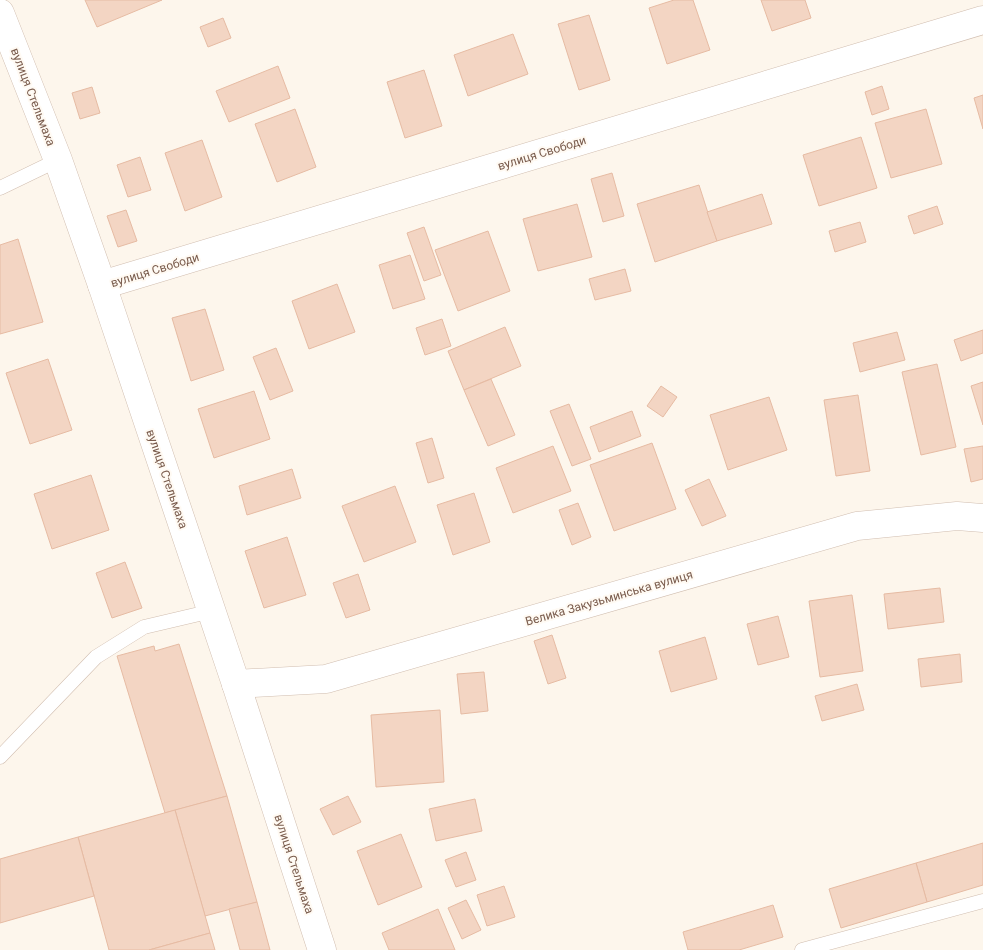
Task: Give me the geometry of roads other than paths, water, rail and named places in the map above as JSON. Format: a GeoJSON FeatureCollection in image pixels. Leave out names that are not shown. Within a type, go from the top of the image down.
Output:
{"type":"FeatureCollection","features":[{"type":"Feature","properties":{"kind":"street","name":"вулиця Стельмаха"},"geometry":{"type":"LineString","coordinates":[[0,13],[58,160],[102,285],[212,611],[322,950]]}},
{"type":"Feature","properties":{"kind":"street","name":"вулиця Свободи"},"geometry":{"type":"LineString","coordinates":[[102,285],[983,20]]}},
{"type":"Feature","properties":{"kind":"street","name":"Велика Закузьминська вулиця"},"geometry":{"type":"LineString","coordinates":[[236,684],[326,680],[857,526],[957,516],[983,518]]}},
{"type":"Feature","properties":{"kind":"lane"},"geometry":{"type":"LineString","coordinates":[[0,188],[58,160]]}},
{"type":"Feature","properties":{"kind":"lane"},"geometry":{"type":"LineString","coordinates":[[0,757],[96,657],[144,627],[212,611]]}},
{"type":"Feature","properties":{"kind":"lane"},"geometry":{"type":"LineString","coordinates":[[802,950],[983,901]]}}]}
